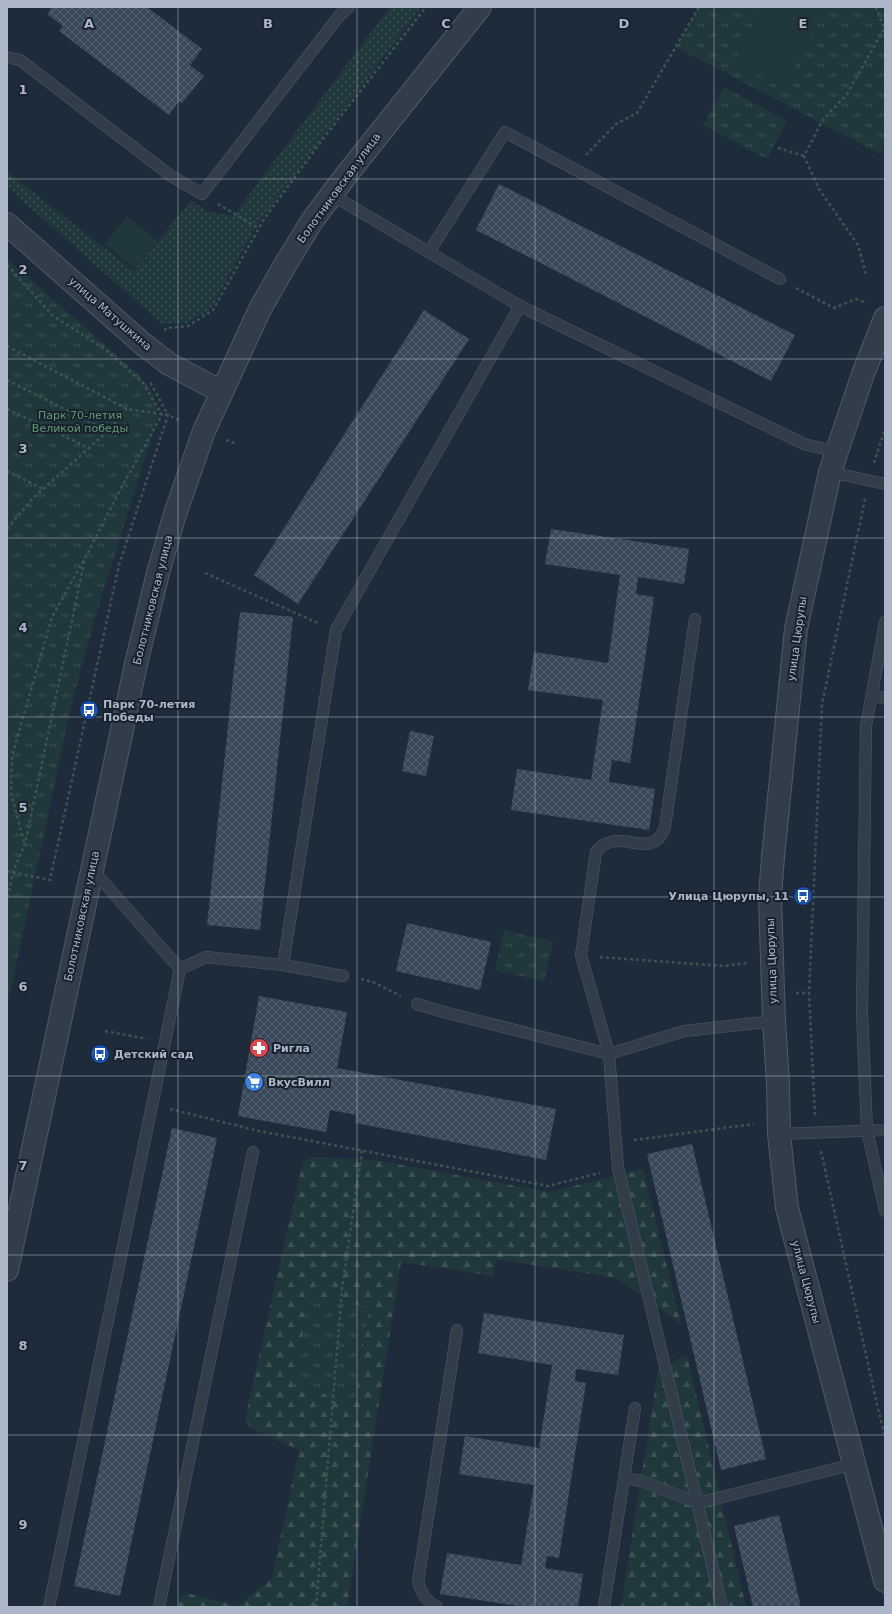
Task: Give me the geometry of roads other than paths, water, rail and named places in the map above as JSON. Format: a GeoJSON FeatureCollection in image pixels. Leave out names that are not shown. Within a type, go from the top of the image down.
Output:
{"type":"FeatureCollection","features":[{"type":"Feature","properties":{"kind":"street","name":"Болотниковская улица"},"geometry":{"type":"LineString","coordinates":[[7,1270],[136,664],[160,565],[175,514],[204,431],[260,309],[281,271],[312,221],[480,7]]}},
{"type":"Feature","properties":{"kind":"street","name":"улица Матушкина"},"geometry":{"type":"LineString","coordinates":[[7,224],[148,348],[169,364],[222,392]]}},
{"type":"Feature","properties":{"kind":"street","name":"улица Цюрупы"},"geometry":{"type":"LineString","coordinates":[[878,311],[863,374],[830,472],[796,629],[770,897],[779,1134],[787,1208],[885,1581]]}},
{"type":"Feature","properties":{"kind":"lane"},"geometry":{"type":"LineString","coordinates":[[7,57],[20,60],[171,176],[202,194],[339,16],[349,7]]}},
{"type":"Feature","properties":{"kind":"lane"},"geometry":{"type":"LineString","coordinates":[[429,252],[505,132],[780,279]]}},
{"type":"Feature","properties":{"kind":"lane"},"geometry":{"type":"LineString","coordinates":[[332,195],[520,306],[804,444],[836,452]]}},
{"type":"Feature","properties":{"kind":"lane"},"geometry":{"type":"LineString","coordinates":[[283,965],[336,630],[520,306]]}},
{"type":"Feature","properties":{"kind":"lane"},"geometry":{"type":"LineString","coordinates":[[830,472],[885,484]]}},
{"type":"Feature","properties":{"kind":"lane"},"geometry":{"type":"LineString","coordinates":[[695,619],[665,827],[662,837],[655,843],[644,844],[615,840],[601,846],[596,852],[581,956],[609,1054],[618,1168],[722,1607]]}},
{"type":"Feature","properties":{"kind":"lane"},"geometry":{"type":"LineString","coordinates":[[885,622],[866,726],[862,1012],[867,1130],[885,1211]]}},
{"type":"Feature","properties":{"kind":"lane"},"geometry":{"type":"LineString","coordinates":[[872,696],[885,698]]}},
{"type":"Feature","properties":{"kind":"lane"},"geometry":{"type":"LineString","coordinates":[[92,868],[180,969]]}},
{"type":"Feature","properties":{"kind":"lane"},"geometry":{"type":"LineString","coordinates":[[180,969],[206,957],[283,965],[343,976]]}},
{"type":"Feature","properties":{"kind":"lane"},"geometry":{"type":"LineString","coordinates":[[49,1607],[180,969]]}},
{"type":"Feature","properties":{"kind":"lane"},"geometry":{"type":"LineString","coordinates":[[417,1004],[609,1054],[684,1031],[774,1021]]}},
{"type":"Feature","properties":{"kind":"lane"},"geometry":{"type":"LineString","coordinates":[[779,1134],[885,1130]]}},
{"type":"Feature","properties":{"kind":"lane"},"geometry":{"type":"LineString","coordinates":[[159,1607],[253,1152]]}},
{"type":"Feature","properties":{"kind":"lane"},"geometry":{"type":"LineString","coordinates":[[437,1607],[428,1602],[421,1594],[418,1582],[457,1330]]}},
{"type":"Feature","properties":{"kind":"lane"},"geometry":{"type":"LineString","coordinates":[[604,1607],[635,1408]]}},
{"type":"Feature","properties":{"kind":"lane"},"geometry":{"type":"LineString","coordinates":[[624,1478],[641,1481],[698,1503],[854,1464]]}},
{"type":"Feature","properties":{"kind":"place","name":"Парк 70-летия Победы"},"geometry":{"type":"Point","coordinates":[89,710]}},
{"type":"Feature","properties":{"kind":"place","name":"Улица Цюрупы, 11"},"geometry":{"type":"Point","coordinates":[803,896]}},
{"type":"Feature","properties":{"kind":"place","name":"Ригла"},"geometry":{"type":"Point","coordinates":[259,1048]}},
{"type":"Feature","properties":{"kind":"place","name":"Детский сад"},"geometry":{"type":"Point","coordinates":[100,1054]}},
{"type":"Feature","properties":{"kind":"place","name":"ВкусВилл"},"geometry":{"type":"Point","coordinates":[254,1082]}},
{"type":"Feature","properties":{"kind":"park label","name":"Парк 70-летия Великой победы"},"geometry":{"type":"Point","coordinates":[80,421]}}]}
